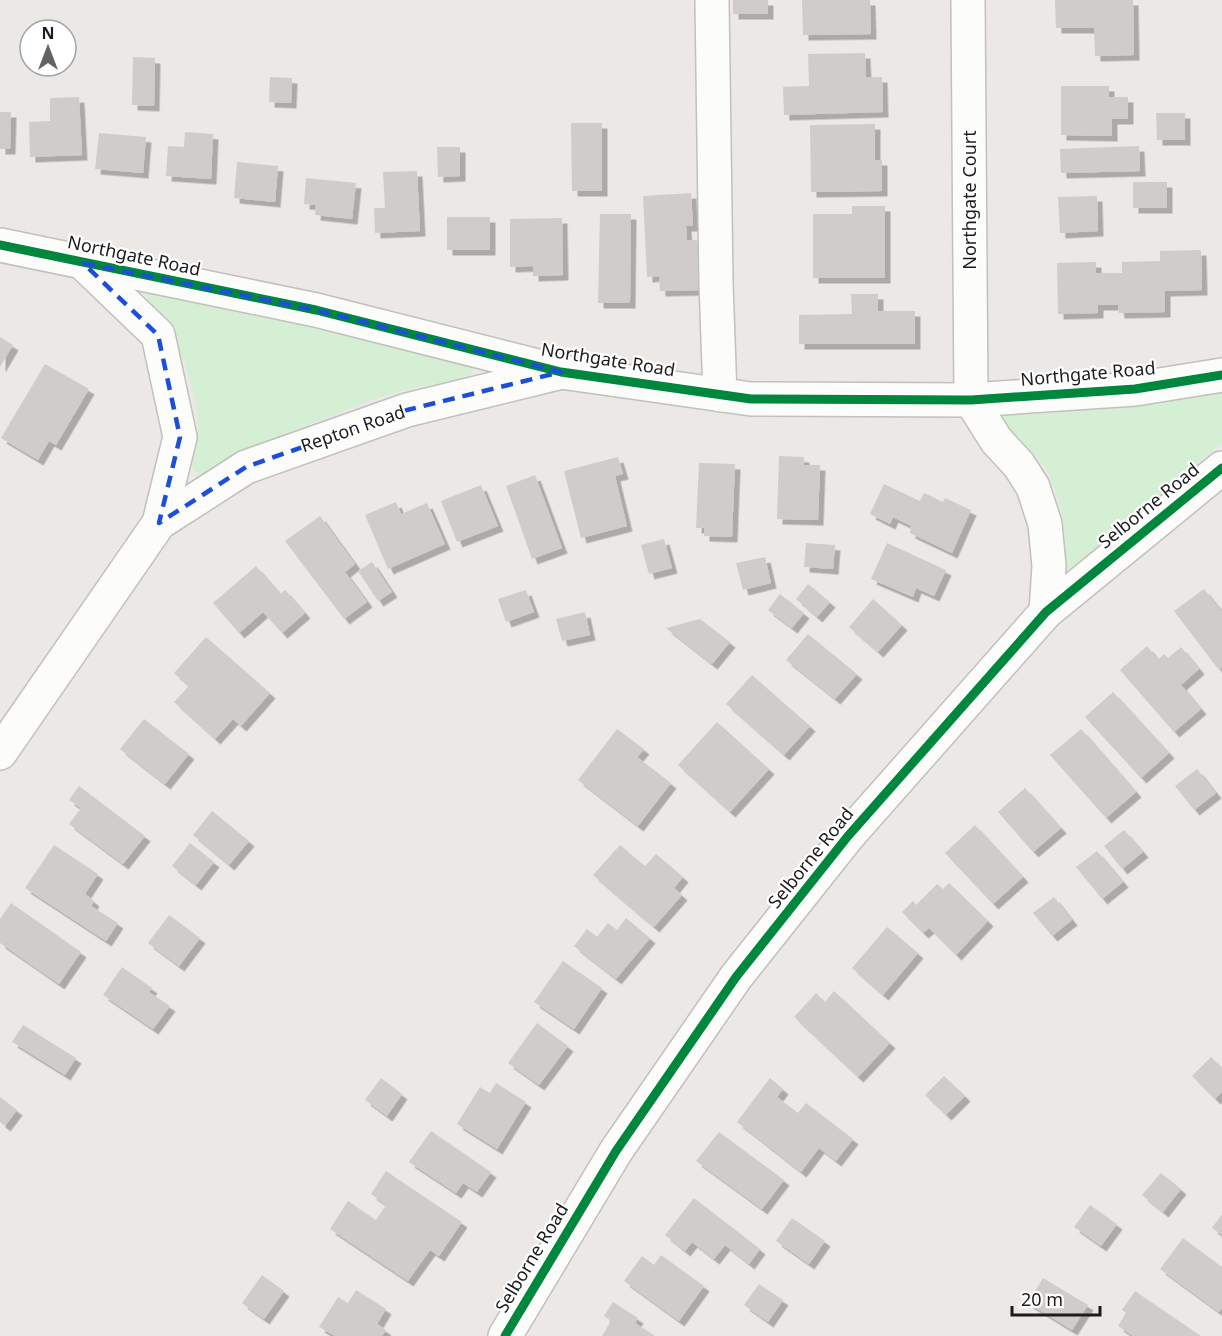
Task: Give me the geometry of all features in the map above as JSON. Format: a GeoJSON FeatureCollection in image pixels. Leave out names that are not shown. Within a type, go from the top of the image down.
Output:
{"type":"FeatureCollection","features":[{"type":"Feature","properties":{"kind":"street"},"geometry":{"type":"LineString","coordinates":[[712,0],[720,395]]}},
{"type":"Feature","properties":{"kind":"street","name":"Northgate Court"},"geometry":{"type":"LineString","coordinates":[[968,0],[971,400]]}},
{"type":"Feature","properties":{"kind":"street","name":"Northgate Road"},"geometry":{"type":"LineString","coordinates":[[0,245],[316,310],[561,372],[751,399],[971,400],[1135,389],[1222,375]]}},
{"type":"Feature","properties":{"kind":"street","name":"Repton Road"},"geometry":{"type":"LineString","coordinates":[[0,753],[159,523],[180,437],[158,335],[83,263]]}},
{"type":"Feature","properties":{"kind":"street","name":"Repton Road"},"geometry":{"type":"LineString","coordinates":[[159,523],[246,466],[406,410],[561,372]]}},
{"type":"Feature","properties":{"kind":"street"},"geometry":{"type":"LineString","coordinates":[[971,400],[996,440],[1019,465],[1033,487],[1045,524],[1049,566],[1046,612]]}},
{"type":"Feature","properties":{"kind":"street","name":"Selborne Road"},"geometry":{"type":"LineString","coordinates":[[505,1336],[615,1151],[736,977],[848,836],[1046,612],[1222,468]]}},
{"type":"Feature","properties":{"kind":"highlighted area"},"geometry":{"type":"Polygon","coordinates":[[[83,263],[316,310],[561,372],[407,410],[246,467],[159,523],[180,437],[158,335],[83,263]]]}},
{"type":"Feature","properties":{"kind":"green space"},"geometry":{"type":"Polygon","coordinates":[[[148,291],[242,309],[367,339],[468,367],[473,370],[473,373],[469,378],[413,388],[371,400],[276,438],[209,472],[199,474],[192,467],[198,429],[190,381],[176,345],[148,300],[146,293],[148,291]]]}},
{"type":"Feature","properties":{"kind":"green space"},"geometry":{"type":"Polygon","coordinates":[[[1222,387],[1222,443],[1077,571],[1068,574],[1059,501],[1048,471],[1035,455],[1000,425],[997,416],[1002,413],[1074,411],[1222,387]]]}},
{"type":"Feature","properties":{"kind":"building"},"geometry":{"type":"Polygon","coordinates":[[[733,0],[768,0],[768,14],[733,14],[733,0]]]}},
{"type":"Feature","properties":{"kind":"building"},"geometry":{"type":"Polygon","coordinates":[[[802,0],[870,0],[871,34],[803,35],[802,0]]]}},
{"type":"Feature","properties":{"kind":"building"},"geometry":{"type":"Polygon","coordinates":[[[1055,0],[1133,0],[1134,55],[1095,56],[1094,28],[1056,28],[1055,0]]]}},
{"type":"Feature","properties":{"kind":"building"},"geometry":{"type":"Polygon","coordinates":[[[865,53],[866,77],[882,77],[883,112],[784,115],[783,87],[809,86],[808,54],[865,53]]]}},
{"type":"Feature","properties":{"kind":"building"},"geometry":{"type":"Polygon","coordinates":[[[133,57],[155,58],[154,106],[132,105],[133,57]]]}},
{"type":"Feature","properties":{"kind":"building"},"geometry":{"type":"Polygon","coordinates":[[[270,77],[292,78],[291,103],[269,102],[270,77]]]}},
{"type":"Feature","properties":{"kind":"building"},"geometry":{"type":"Polygon","coordinates":[[[1061,86],[1109,86],[1109,97],[1128,97],[1128,119],[1112,119],[1112,136],[1061,135],[1061,86]]]}},
{"type":"Feature","properties":{"kind":"building"},"geometry":{"type":"Polygon","coordinates":[[[79,97],[82,155],[30,157],[29,122],[50,121],[50,98],[79,97]]]}},
{"type":"Feature","properties":{"kind":"building"},"geometry":{"type":"Polygon","coordinates":[[[0,112],[11,112],[10,149],[0,149],[0,112]]]}},
{"type":"Feature","properties":{"kind":"building"},"geometry":{"type":"Polygon","coordinates":[[[1156,113],[1185,113],[1185,140],[1157,140],[1156,113]]]}},
{"type":"Feature","properties":{"kind":"building"},"geometry":{"type":"Polygon","coordinates":[[[571,123],[602,123],[602,191],[572,191],[571,123]]]}},
{"type":"Feature","properties":{"kind":"building"},"geometry":{"type":"Polygon","coordinates":[[[875,124],[875,160],[882,160],[882,191],[811,192],[810,125],[875,124]]]}},
{"type":"Feature","properties":{"kind":"building"},"geometry":{"type":"Polygon","coordinates":[[[185,132],[213,134],[211,179],[166,176],[168,146],[184,147],[185,132]]]}},
{"type":"Feature","properties":{"kind":"building"},"geometry":{"type":"Polygon","coordinates":[[[99,133],[146,137],[143,173],[95,169],[99,133]]]}},
{"type":"Feature","properties":{"kind":"building"},"geometry":{"type":"Polygon","coordinates":[[[1139,146],[1140,171],[1061,173],[1060,149],[1139,146]]]}},
{"type":"Feature","properties":{"kind":"building"},"geometry":{"type":"Polygon","coordinates":[[[437,147],[460,147],[460,176],[438,177],[437,147]]]}},
{"type":"Feature","properties":{"kind":"building"},"geometry":{"type":"Polygon","coordinates":[[[237,162],[278,166],[275,202],[234,198],[237,162]]]}},
{"type":"Feature","properties":{"kind":"building"},"geometry":{"type":"Polygon","coordinates":[[[417,171],[420,231],[375,233],[374,208],[385,208],[383,172],[417,171]]]}},
{"type":"Feature","properties":{"kind":"building"},"geometry":{"type":"Polygon","coordinates":[[[306,178],[356,183],[352,219],[315,215],[316,205],[304,204],[306,178]]]}},
{"type":"Feature","properties":{"kind":"building"},"geometry":{"type":"Polygon","coordinates":[[[1133,182],[1167,182],[1167,208],[1133,208],[1133,182]]]}},
{"type":"Feature","properties":{"kind":"building"},"geometry":{"type":"Polygon","coordinates":[[[691,193],[693,226],[686,226],[687,240],[697,240],[700,290],[660,291],[659,276],[647,277],[643,196],[691,193]]]}},
{"type":"Feature","properties":{"kind":"building"},"geometry":{"type":"Polygon","coordinates":[[[1097,196],[1098,231],[1060,233],[1058,197],[1097,196]]]}},
{"type":"Feature","properties":{"kind":"building"},"geometry":{"type":"Polygon","coordinates":[[[852,206],[885,206],[885,278],[813,278],[813,214],[852,214],[852,206]]]}},
{"type":"Feature","properties":{"kind":"building"},"geometry":{"type":"Polygon","coordinates":[[[600,214],[631,214],[630,303],[598,303],[600,214]]]}},
{"type":"Feature","properties":{"kind":"building"},"geometry":{"type":"Polygon","coordinates":[[[447,217],[490,217],[490,250],[447,250],[447,217]]]}},
{"type":"Feature","properties":{"kind":"building"},"geometry":{"type":"Polygon","coordinates":[[[562,218],[563,275],[533,276],[533,266],[510,267],[510,219],[562,218]]]}},
{"type":"Feature","properties":{"kind":"building"},"geometry":{"type":"Polygon","coordinates":[[[1201,250],[1202,290],[1165,291],[1165,312],[1119,313],[1118,305],[1098,305],[1098,313],[1058,314],[1057,263],[1096,262],[1096,273],[1122,273],[1122,262],[1160,261],[1160,251],[1201,250]]]}},
{"type":"Feature","properties":{"kind":"building"},"geometry":{"type":"Polygon","coordinates":[[[851,294],[878,294],[878,311],[915,311],[915,344],[799,344],[799,315],[852,314],[851,294]]]}},
{"type":"Feature","properties":{"kind":"building"},"geometry":{"type":"Polygon","coordinates":[[[0,337],[13,345],[0,367],[0,337]]]}},
{"type":"Feature","properties":{"kind":"building"},"geometry":{"type":"Polygon","coordinates":[[[45,364],[89,389],[56,445],[49,441],[38,460],[1,438],[45,364]]]}},
{"type":"Feature","properties":{"kind":"building"},"geometry":{"type":"Polygon","coordinates":[[[779,456],[804,457],[804,465],[820,465],[818,520],[777,519],[779,456]]]}},
{"type":"Feature","properties":{"kind":"building"},"geometry":{"type":"Polygon","coordinates":[[[618,457],[623,474],[615,476],[627,526],[581,538],[564,471],[618,457]]]}},
{"type":"Feature","properties":{"kind":"building"},"geometry":{"type":"Polygon","coordinates":[[[699,463],[735,464],[732,537],[704,536],[704,528],[696,528],[699,463]]]}},
{"type":"Feature","properties":{"kind":"building"},"geometry":{"type":"Polygon","coordinates":[[[535,475],[562,548],[532,559],[506,486],[535,475]]]}},
{"type":"Feature","properties":{"kind":"building"},"geometry":{"type":"Polygon","coordinates":[[[884,484],[920,501],[924,493],[943,502],[945,498],[971,510],[952,553],[910,533],[911,526],[893,517],[890,524],[870,514],[884,484]]]}},
{"type":"Feature","properties":{"kind":"building"},"geometry":{"type":"Polygon","coordinates":[[[481,485],[498,526],[457,542],[441,501],[481,485]]]}},
{"type":"Feature","properties":{"kind":"building"},"geometry":{"type":"Polygon","coordinates":[[[396,502],[401,514],[427,503],[445,544],[388,569],[365,515],[396,502]]]}},
{"type":"Feature","properties":{"kind":"building"},"geometry":{"type":"Polygon","coordinates":[[[320,516],[355,564],[345,572],[367,602],[344,619],[285,541],[320,516]]]}},
{"type":"Feature","properties":{"kind":"building"},"geometry":{"type":"Polygon","coordinates":[[[664,539],[672,568],[649,574],[641,545],[664,539]]]}},
{"type":"Feature","properties":{"kind":"building"},"geometry":{"type":"Polygon","coordinates":[[[806,543],[835,545],[833,569],[804,567],[806,543]]]}},
{"type":"Feature","properties":{"kind":"building"},"geometry":{"type":"Polygon","coordinates":[[[887,543],[946,570],[934,596],[916,588],[913,597],[871,579],[887,543]]]}},
{"type":"Feature","properties":{"kind":"building"},"geometry":{"type":"Polygon","coordinates":[[[765,557],[771,583],[743,590],[736,563],[765,557]]]}},
{"type":"Feature","properties":{"kind":"building"},"geometry":{"type":"Polygon","coordinates":[[[372,562],[392,592],[378,601],[358,571],[372,562]]]}},
{"type":"Feature","properties":{"kind":"building"},"geometry":{"type":"Polygon","coordinates":[[[256,566],[280,594],[285,590],[305,613],[282,633],[263,612],[239,633],[213,603],[256,566]]]}},
{"type":"Feature","properties":{"kind":"building"},"geometry":{"type":"Polygon","coordinates":[[[808,584],[830,602],[817,617],[796,599],[808,584]]]}},
{"type":"Feature","properties":{"kind":"building"},"geometry":{"type":"Polygon","coordinates":[[[1204,589],[1222,612],[1222,667],[1219,670],[1174,611],[1204,589]]]}},
{"type":"Feature","properties":{"kind":"building"},"geometry":{"type":"Polygon","coordinates":[[[526,590],[534,612],[506,622],[498,599],[526,590]]]}},
{"type":"Feature","properties":{"kind":"building"},"geometry":{"type":"Polygon","coordinates":[[[780,594],[804,613],[792,628],[768,610],[780,594]]]}},
{"type":"Feature","properties":{"kind":"building"},"geometry":{"type":"Polygon","coordinates":[[[873,599],[902,625],[878,652],[849,627],[873,599]]]}},
{"type":"Feature","properties":{"kind":"building"},"geometry":{"type":"Polygon","coordinates":[[[585,612],[590,635],[562,641],[556,619],[585,612]]]}},
{"type":"Feature","properties":{"kind":"building"},"geometry":{"type":"Polygon","coordinates":[[[700,619],[730,642],[712,664],[666,628],[700,619]]]}},
{"type":"Feature","properties":{"kind":"building"},"geometry":{"type":"Polygon","coordinates":[[[808,634],[857,674],[835,699],[786,660],[808,634]]]}},
{"type":"Feature","properties":{"kind":"building"},"geometry":{"type":"Polygon","coordinates":[[[206,637],[270,693],[241,726],[233,719],[215,739],[174,702],[189,686],[174,673],[206,637]]]}},
{"type":"Feature","properties":{"kind":"building"},"geometry":{"type":"Polygon","coordinates":[[[1147,646],[1158,660],[1164,654],[1168,658],[1181,647],[1199,669],[1181,685],[1201,709],[1174,732],[1120,670],[1147,646]]]}},
{"type":"Feature","properties":{"kind":"building"},"geometry":{"type":"Polygon","coordinates":[[[752,675],[810,726],[784,755],[726,704],[752,675]]]}},
{"type":"Feature","properties":{"kind":"building"},"geometry":{"type":"Polygon","coordinates":[[[1113,692],[1169,753],[1141,778],[1085,717],[1113,692]]]}},
{"type":"Feature","properties":{"kind":"building"},"geometry":{"type":"Polygon","coordinates":[[[144,719],[189,754],[165,784],[120,749],[144,719]]]}},
{"type":"Feature","properties":{"kind":"building"},"geometry":{"type":"Polygon","coordinates":[[[717,722],[769,769],[730,812],[678,765],[717,722]]]}},
{"type":"Feature","properties":{"kind":"building"},"geometry":{"type":"Polygon","coordinates":[[[617,729],[644,749],[637,757],[671,783],[638,826],[578,780],[617,729]]]}},
{"type":"Feature","properties":{"kind":"building"},"geometry":{"type":"Polygon","coordinates":[[[1081,729],[1136,792],[1106,818],[1050,755],[1081,729]]]}},
{"type":"Feature","properties":{"kind":"building"},"geometry":{"type":"Polygon","coordinates":[[[1197,769],[1216,793],[1194,810],[1175,786],[1197,769]]]}},
{"type":"Feature","properties":{"kind":"building"},"geometry":{"type":"Polygon","coordinates":[[[79,786],[145,836],[123,864],[69,824],[81,808],[69,800],[79,786]]]}},
{"type":"Feature","properties":{"kind":"building"},"geometry":{"type":"Polygon","coordinates":[[[1025,788],[1061,828],[1033,852],[998,812],[1025,788]]]}},
{"type":"Feature","properties":{"kind":"building"},"geometry":{"type":"Polygon","coordinates":[[[212,811],[249,841],[229,865],[193,835],[212,811]]]}},
{"type":"Feature","properties":{"kind":"building"},"geometry":{"type":"Polygon","coordinates":[[[975,825],[1023,877],[993,904],[945,853],[975,825]]]}},
{"type":"Feature","properties":{"kind":"building"},"geometry":{"type":"Polygon","coordinates":[[[1124,830],[1143,852],[1122,869],[1104,846],[1124,830]]]}},
{"type":"Feature","properties":{"kind":"building"},"geometry":{"type":"Polygon","coordinates":[[[190,843],[214,862],[196,885],[172,866],[190,843]]]}},
{"type":"Feature","properties":{"kind":"building"},"geometry":{"type":"Polygon","coordinates":[[[54,845],[98,874],[85,894],[94,901],[91,906],[118,923],[106,941],[25,888],[54,845]]]}},
{"type":"Feature","properties":{"kind":"building"},"geometry":{"type":"Polygon","coordinates":[[[620,845],[645,866],[656,854],[683,877],[674,888],[682,895],[654,927],[593,875],[620,845]]]}},
{"type":"Feature","properties":{"kind":"building"},"geometry":{"type":"Polygon","coordinates":[[[1097,851],[1123,882],[1102,899],[1076,867],[1097,851]]]}},
{"type":"Feature","properties":{"kind":"building"},"geometry":{"type":"Polygon","coordinates":[[[949,883],[988,921],[956,955],[929,928],[923,933],[902,912],[913,901],[916,905],[937,884],[943,889],[949,883]]]}},
{"type":"Feature","properties":{"kind":"building"},"geometry":{"type":"Polygon","coordinates":[[[1054,897],[1072,920],[1052,936],[1033,913],[1054,897]]]}},
{"type":"Feature","properties":{"kind":"building"},"geometry":{"type":"Polygon","coordinates":[[[11,903],[81,952],[59,984],[0,943],[0,919],[11,903]]]}},
{"type":"Feature","properties":{"kind":"building"},"geometry":{"type":"Polygon","coordinates":[[[169,915],[200,938],[179,966],[148,943],[169,915]]]}},
{"type":"Feature","properties":{"kind":"building"},"geometry":{"type":"Polygon","coordinates":[[[626,918],[650,938],[616,979],[574,946],[587,929],[597,937],[608,923],[617,930],[626,918]]]}},
{"type":"Feature","properties":{"kind":"building"},"geometry":{"type":"Polygon","coordinates":[[[887,927],[918,953],[883,995],[852,968],[887,927]]]}},
{"type":"Feature","properties":{"kind":"building"},"geometry":{"type":"Polygon","coordinates":[[[563,961],[602,988],[574,1029],[534,1002],[563,961]]]}},
{"type":"Feature","properties":{"kind":"building"},"geometry":{"type":"Polygon","coordinates":[[[122,967],[152,988],[149,992],[170,1006],[153,1029],[103,995],[122,967]]]}},
{"type":"Feature","properties":{"kind":"building"},"geometry":{"type":"Polygon","coordinates":[[[834,991],[890,1043],[858,1077],[794,1017],[816,993],[825,1002],[834,991]]]}},
{"type":"Feature","properties":{"kind":"building"},"geometry":{"type":"Polygon","coordinates":[[[537,1023],[568,1046],[539,1085],[508,1063],[537,1023]]]}},
{"type":"Feature","properties":{"kind":"building"},"geometry":{"type":"Polygon","coordinates":[[[23,1025],[76,1058],[65,1075],[12,1042],[23,1025]]]}},
{"type":"Feature","properties":{"kind":"building"},"geometry":{"type":"Polygon","coordinates":[[[1211,1057],[1222,1068],[1222,1092],[1215,1099],[1192,1076],[1211,1057]]]}},
{"type":"Feature","properties":{"kind":"building"},"geometry":{"type":"Polygon","coordinates":[[[944,1076],[965,1096],[946,1115],[925,1095],[944,1076]]]}},
{"type":"Feature","properties":{"kind":"building"},"geometry":{"type":"Polygon","coordinates":[[[381,1078],[402,1094],[387,1116],[365,1100],[381,1078]]]}},
{"type":"Feature","properties":{"kind":"building"},"geometry":{"type":"Polygon","coordinates":[[[770,1078],[783,1089],[777,1097],[798,1113],[806,1103],[853,1139],[836,1161],[819,1148],[801,1172],[737,1122],[770,1078]]]}},
{"type":"Feature","properties":{"kind":"building"},"geometry":{"type":"Polygon","coordinates":[[[496,1083],[526,1102],[497,1149],[457,1124],[480,1087],[490,1093],[496,1083]]]}},
{"type":"Feature","properties":{"kind":"building"},"geometry":{"type":"Polygon","coordinates":[[[0,1097],[17,1110],[5,1126],[0,1122],[0,1097]]]}},
{"type":"Feature","properties":{"kind":"building"},"geometry":{"type":"Polygon","coordinates":[[[431,1131],[491,1172],[477,1192],[463,1183],[456,1193],[409,1162],[431,1131]]]}},
{"type":"Feature","properties":{"kind":"building"},"geometry":{"type":"Polygon","coordinates":[[[719,1132],[784,1180],[762,1209],[696,1161],[719,1132]]]}},
{"type":"Feature","properties":{"kind":"building"},"geometry":{"type":"Polygon","coordinates":[[[386,1171],[462,1222],[439,1256],[430,1250],[408,1281],[330,1229],[348,1201],[376,1220],[386,1205],[371,1194],[386,1171]]]}},
{"type":"Feature","properties":{"kind":"building"},"geometry":{"type":"Polygon","coordinates":[[[1161,1173],[1181,1189],[1163,1212],[1142,1195],[1161,1173]]]}},
{"type":"Feature","properties":{"kind":"building"},"geometry":{"type":"Polygon","coordinates":[[[694,1198],[760,1249],[749,1264],[725,1245],[714,1259],[692,1242],[685,1251],[665,1235],[694,1198]]]}},
{"type":"Feature","properties":{"kind":"building"},"geometry":{"type":"Polygon","coordinates":[[[1090,1205],[1117,1224],[1101,1246],[1074,1227],[1090,1205]]]}},
{"type":"Feature","properties":{"kind":"building"},"geometry":{"type":"Polygon","coordinates":[[[1222,1214],[1222,1235],[1212,1228],[1222,1214]]]}},
{"type":"Feature","properties":{"kind":"building"},"geometry":{"type":"Polygon","coordinates":[[[792,1218],[825,1241],[809,1264],[776,1241],[792,1218]]]}},
{"type":"Feature","properties":{"kind":"building"},"geometry":{"type":"Polygon","coordinates":[[[1183,1238],[1222,1267],[1222,1308],[1219,1312],[1160,1269],[1183,1238]]]}},
{"type":"Feature","properties":{"kind":"building"},"geometry":{"type":"Polygon","coordinates":[[[661,1255],[704,1286],[679,1321],[624,1281],[642,1256],[654,1265],[661,1255]]]}},
{"type":"Feature","properties":{"kind":"building"},"geometry":{"type":"Polygon","coordinates":[[[262,1275],[284,1291],[264,1319],[242,1303],[262,1275]]]}},
{"type":"Feature","properties":{"kind":"building"},"geometry":{"type":"Polygon","coordinates":[[[1043,1278],[1088,1305],[1072,1330],[1028,1303],[1043,1278]]]}},
{"type":"Feature","properties":{"kind":"building"},"geometry":{"type":"Polygon","coordinates":[[[759,1284],[783,1300],[768,1322],[744,1305],[759,1284]]]}},
{"type":"Feature","properties":{"kind":"building"},"geometry":{"type":"Polygon","coordinates":[[[356,1290],[386,1309],[377,1324],[386,1330],[382,1336],[335,1336],[319,1327],[338,1297],[348,1303],[356,1290]]]}},
{"type":"Feature","properties":{"kind":"building"},"geometry":{"type":"Polygon","coordinates":[[[1135,1291],[1201,1336],[1133,1336],[1118,1326],[1126,1313],[1122,1310],[1135,1291]]]}},
{"type":"Feature","properties":{"kind":"building"},"geometry":{"type":"Polygon","coordinates":[[[613,1302],[638,1318],[635,1323],[655,1336],[602,1336],[611,1321],[604,1316],[613,1302]]]}},
{"type":"Feature","properties":{"kind":"cycle path"},"geometry":{"type":"LineString","coordinates":[[0,245],[316,310],[561,372],[751,399],[971,400],[1135,389],[1222,375]]}},
{"type":"Feature","properties":{"kind":"cycle path"},"geometry":{"type":"LineString","coordinates":[[505,1336],[616,1151],[736,977],[848,836],[1046,612],[1222,468]]}}]}
